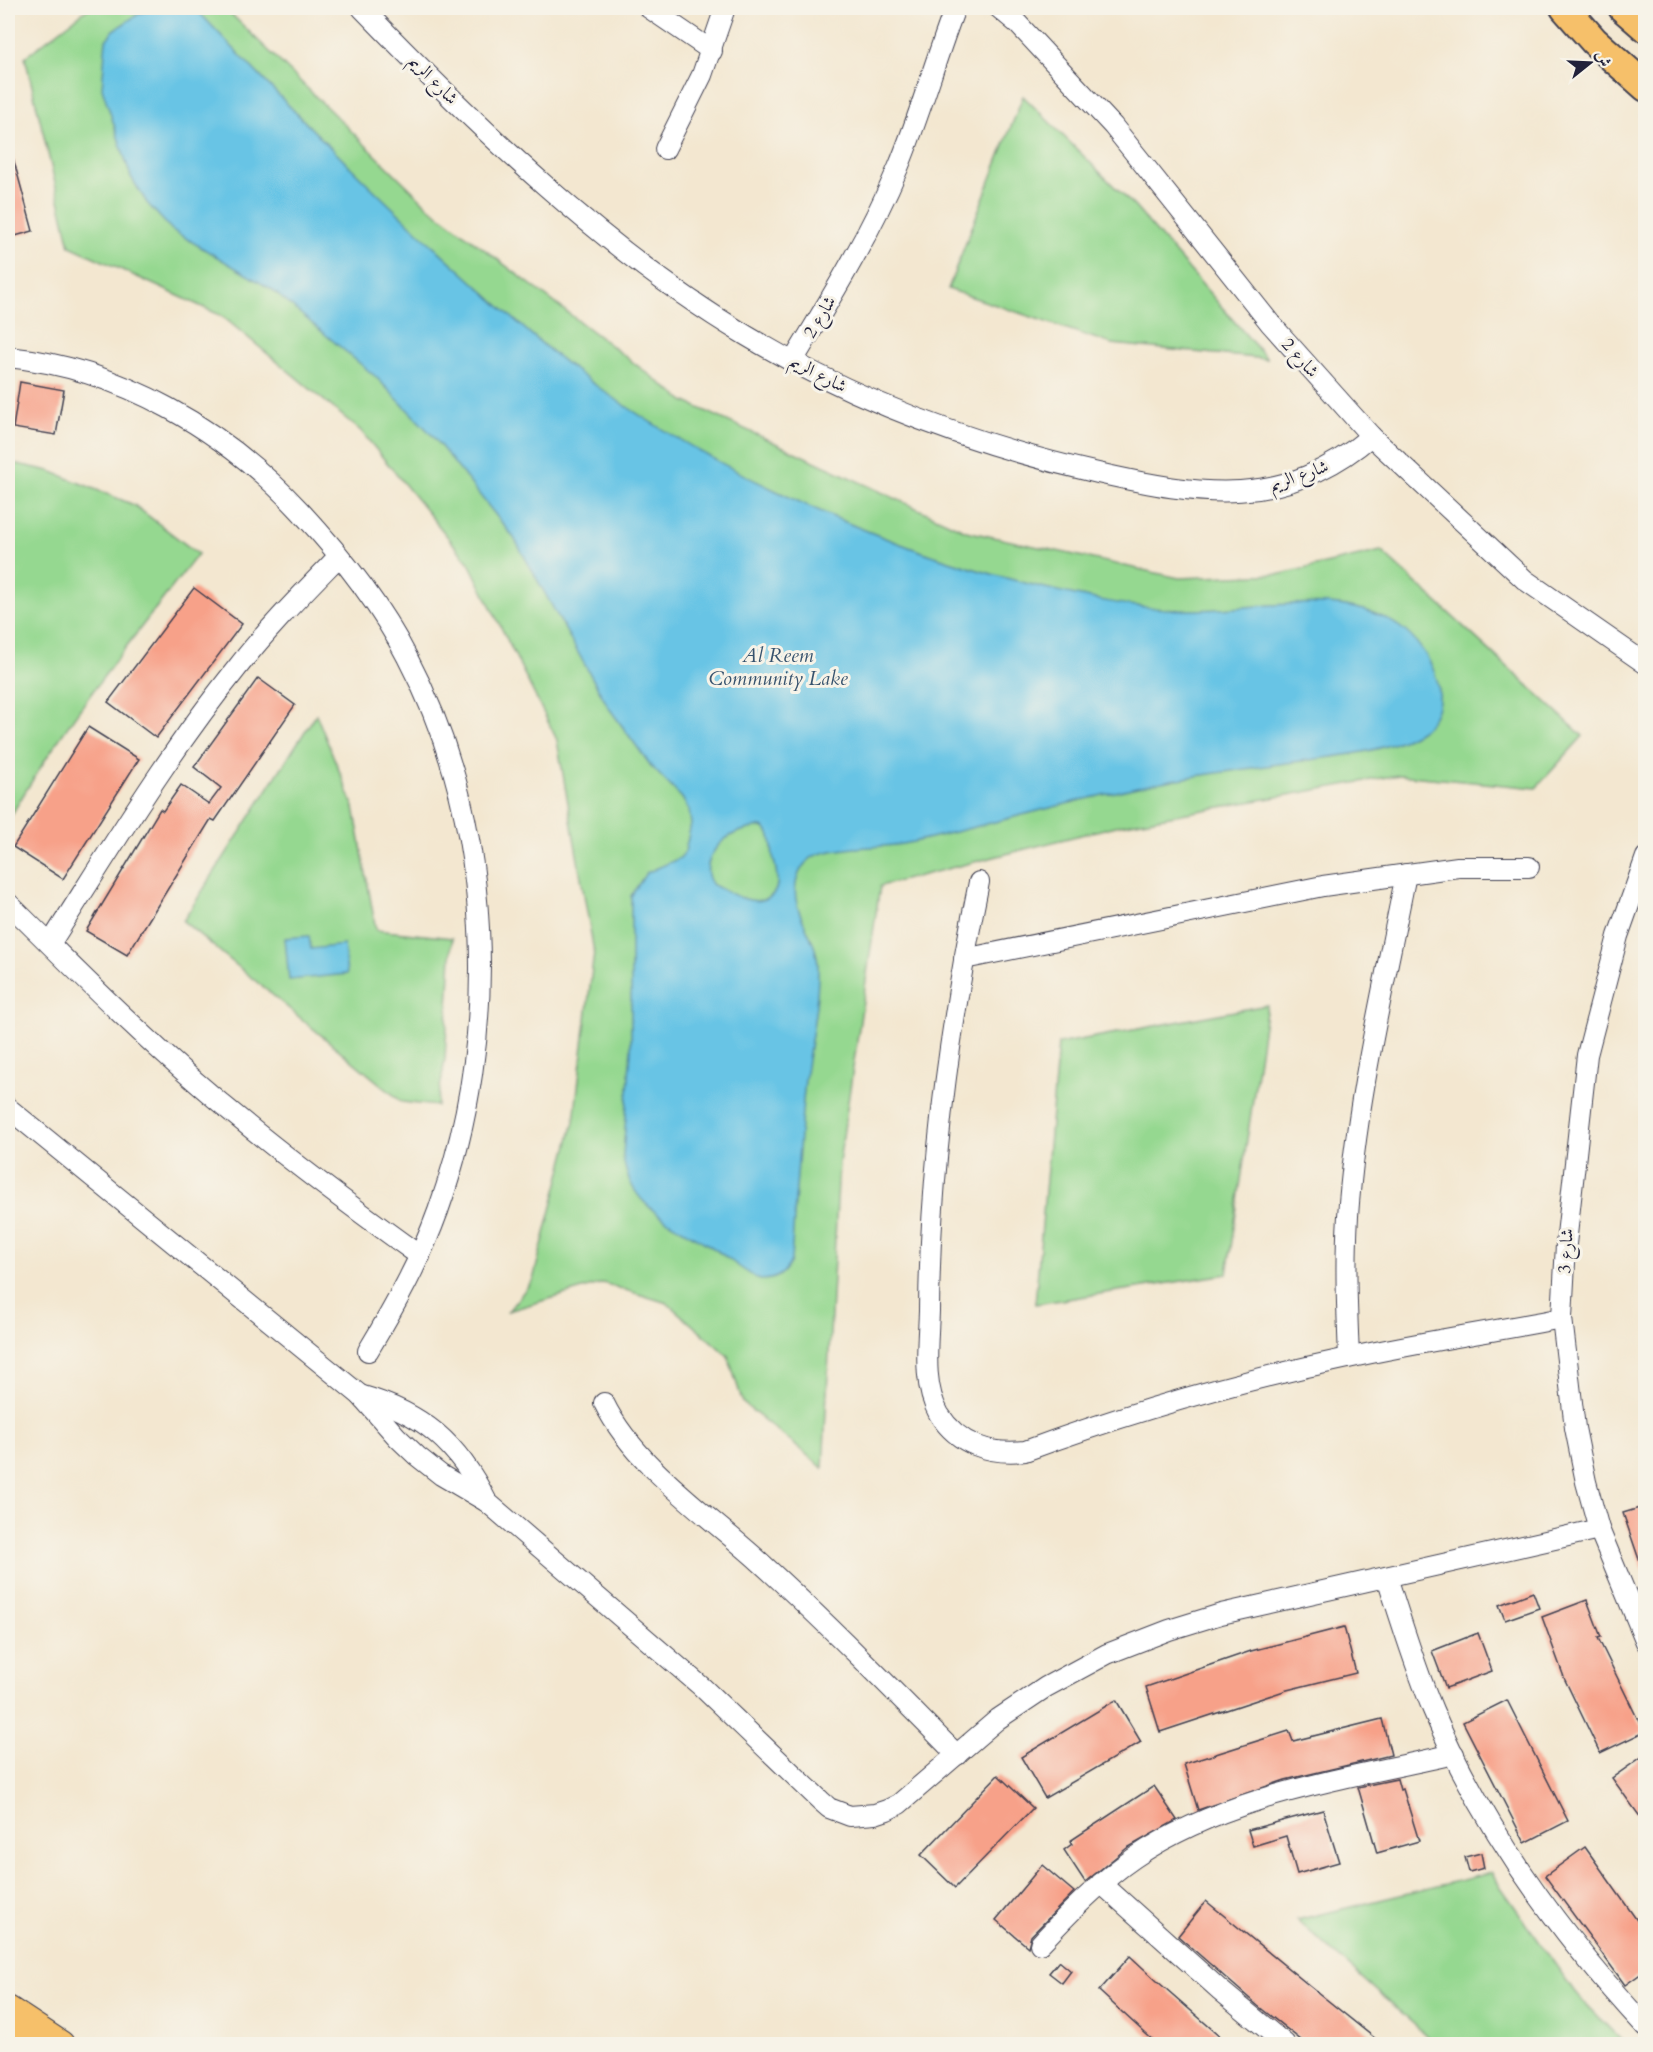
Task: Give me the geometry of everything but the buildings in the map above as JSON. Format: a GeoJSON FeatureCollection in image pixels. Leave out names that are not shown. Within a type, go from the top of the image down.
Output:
{"type":"FeatureCollection","features":[{"type":"Feature","properties":{"kind":"highway"},"geometry":{"type":"LineString","coordinates":[[1565,8],[1594,41],[1646,87]]}},
{"type":"Feature","properties":{"kind":"highway"},"geometry":{"type":"LineString","coordinates":[[1623,8],[1646,28]]}},
{"type":"Feature","properties":{"kind":"main road"},"geometry":{"type":"LineString","coordinates":[[8,2009],[61,2044]]}},
{"type":"Feature","properties":{"kind":"main road"},"geometry":{"type":"LineString","coordinates":[[8,2033],[21,2044]]}},
{"type":"Feature","properties":{"kind":"street","name":"شارع الريم"},"geometry":{"type":"LineString","coordinates":[[362,8],[459,106],[572,207],[676,290],[749,338],[893,410],[954,433],[1062,465],[1186,491],[1224,493],[1280,486],[1333,465],[1371,436]]}},
{"type":"Feature","properties":{"kind":"street"},"geometry":{"type":"LineString","coordinates":[[649,8],[712,51]]}},
{"type":"Feature","properties":{"kind":"street"},"geometry":{"type":"LineString","coordinates":[[665,149],[692,99],[712,51],[725,8]]}},
{"type":"Feature","properties":{"kind":"street","name":"شارع 2"},"geometry":{"type":"LineString","coordinates":[[793,361],[855,259],[884,199],[922,108],[956,8]]}},
{"type":"Feature","properties":{"kind":"street","name":"شارع 2"},"geometry":{"type":"LineString","coordinates":[[999,8],[1025,31],[1113,126],[1270,323],[1371,436],[1525,580],[1646,664]]}},
{"type":"Feature","properties":{"kind":"street"},"geometry":{"type":"LineString","coordinates":[[8,357],[76,370],[123,386],[167,407],[210,433],[250,462],[286,496],[338,557],[386,621],[407,657],[432,712],[462,809],[479,923],[477,1025],[464,1120],[438,1212],[400,1299],[368,1351]]}},
{"type":"Feature","properties":{"kind":"street"},"geometry":{"type":"LineString","coordinates":[[50,944],[143,797],[205,710],[269,629],[338,557]]}},
{"type":"Feature","properties":{"kind":"street","name":"شارع 3"},"geometry":{"type":"LineString","coordinates":[[1646,857],[1618,936],[1587,1055],[1566,1244],[1562,1318],[1575,1428],[1599,1529],[1646,1642]]}},
{"type":"Feature","properties":{"kind":"street"},"geometry":{"type":"LineString","coordinates":[[964,959],[1275,894],[1458,867],[1529,867]]}},
{"type":"Feature","properties":{"kind":"street"},"geometry":{"type":"LineString","coordinates":[[1349,1357],[1348,1217],[1353,1165],[1369,1062],[1406,874]]}},
{"type":"Feature","properties":{"kind":"street"},"geometry":{"type":"LineString","coordinates":[[979,882],[944,1086],[929,1266],[930,1385],[939,1413],[951,1430],[967,1442],[985,1450],[1005,1454],[1025,1451],[1147,1410],[1349,1357],[1562,1318]]}},
{"type":"Feature","properties":{"kind":"street"},"geometry":{"type":"LineString","coordinates":[[8,903],[133,1025],[202,1086],[345,1202],[420,1256]]}},
{"type":"Feature","properties":{"kind":"street"},"geometry":{"type":"LineString","coordinates":[[8,1108],[360,1395],[380,1420],[417,1456],[441,1475],[487,1502],[702,1687],[830,1808],[850,1816],[875,1814],[899,1804],[998,1719],[1046,1687],[1138,1641],[1221,1614],[1599,1529]]}},
{"type":"Feature","properties":{"kind":"street"},"geometry":{"type":"LineString","coordinates":[[360,1395],[392,1404],[437,1432],[474,1476],[487,1502]]}},
{"type":"Feature","properties":{"kind":"street"},"geometry":{"type":"LineString","coordinates":[[604,1403],[622,1435],[646,1462],[714,1520],[811,1610],[957,1755]]}},
{"type":"Feature","properties":{"kind":"street"},"geometry":{"type":"LineString","coordinates":[[1387,1577],[1418,1671],[1454,1754],[1486,1815],[1522,1874],[1584,1956],[1646,2027]]}},
{"type":"Feature","properties":{"kind":"street"},"geometry":{"type":"LineString","coordinates":[[1040,1944],[1101,1883],[1170,1836],[1218,1814],[1287,1793],[1454,1754]]}},
{"type":"Feature","properties":{"kind":"street"},"geometry":{"type":"LineString","coordinates":[[1101,1883],[1220,1990],[1285,2044]]}},
{"type":"Feature","properties":{"kind":"green space","name":"Al Reem Community Lake"},"geometry":{"type":"Polygon","coordinates":[[[89,8],[225,8],[430,208],[684,401],[966,531],[1179,578],[1281,574],[1381,551],[1583,736],[1536,788],[1399,775],[1120,825],[880,886],[839,1163],[823,1468],[743,1403],[728,1356],[667,1303],[603,1283],[508,1311],[533,1280],[574,1121],[594,952],[557,740],[469,563],[361,431],[222,316],[70,246],[25,57],[89,8]]]}},
{"type":"Feature","properties":{"kind":"green space"},"geometry":{"type":"Polygon","coordinates":[[[1023,96],[1134,206],[1267,359],[1112,344],[948,289],[1023,96]]]}},
{"type":"Feature","properties":{"kind":"green space"},"geometry":{"type":"Polygon","coordinates":[[[8,462],[50,471],[134,505],[198,554],[74,717],[8,821],[8,462]]]}},
{"type":"Feature","properties":{"kind":"green space"},"geometry":{"type":"Polygon","coordinates":[[[316,714],[354,807],[376,930],[452,938],[445,1059],[437,1106],[402,1102],[183,921],[316,714]]]}},
{"type":"Feature","properties":{"kind":"green space"},"geometry":{"type":"Polygon","coordinates":[[[1267,1005],[1227,1274],[1035,1304],[1058,1044],[1267,1005]]]}},
{"type":"Feature","properties":{"kind":"green space"},"geometry":{"type":"Polygon","coordinates":[[[1491,1873],[1579,1998],[1625,2044],[1436,2044],[1297,1920],[1491,1873]]]}},
{"type":"Feature","properties":{"kind":"water","name":"Al Reem Community Lake"},"geometry":{"type":"Polygon","coordinates":[[[161,8],[195,8],[365,181],[537,340],[628,407],[737,471],[855,526],[916,549],[975,569],[1070,594],[1128,605],[1166,609],[1211,610],[1324,604],[1351,607],[1377,614],[1400,627],[1411,637],[1431,664],[1437,679],[1439,694],[1437,709],[1430,722],[1417,733],[1401,741],[1367,751],[1167,781],[913,842],[834,851],[818,854],[810,859],[799,874],[795,890],[799,912],[816,954],[818,979],[805,1080],[791,1261],[779,1276],[760,1280],[714,1248],[652,1210],[633,1187],[626,1172],[623,1155],[631,1049],[631,896],[646,873],[680,858],[685,852],[691,824],[689,810],[682,798],[651,766],[609,708],[514,538],[431,434],[376,377],[271,289],[172,230],[147,203],[131,177],[102,88],[106,40],[114,30],[140,13],[161,8]],[[762,827],[738,832],[720,844],[708,864],[709,878],[713,885],[737,896],[756,901],[774,893],[777,875],[771,839],[766,829],[762,827]]]}},
{"type":"Feature","properties":{"kind":"water"},"geometry":{"type":"Polygon","coordinates":[[[309,936],[311,949],[344,945],[347,974],[289,980],[285,938],[309,936]]]}}]}
